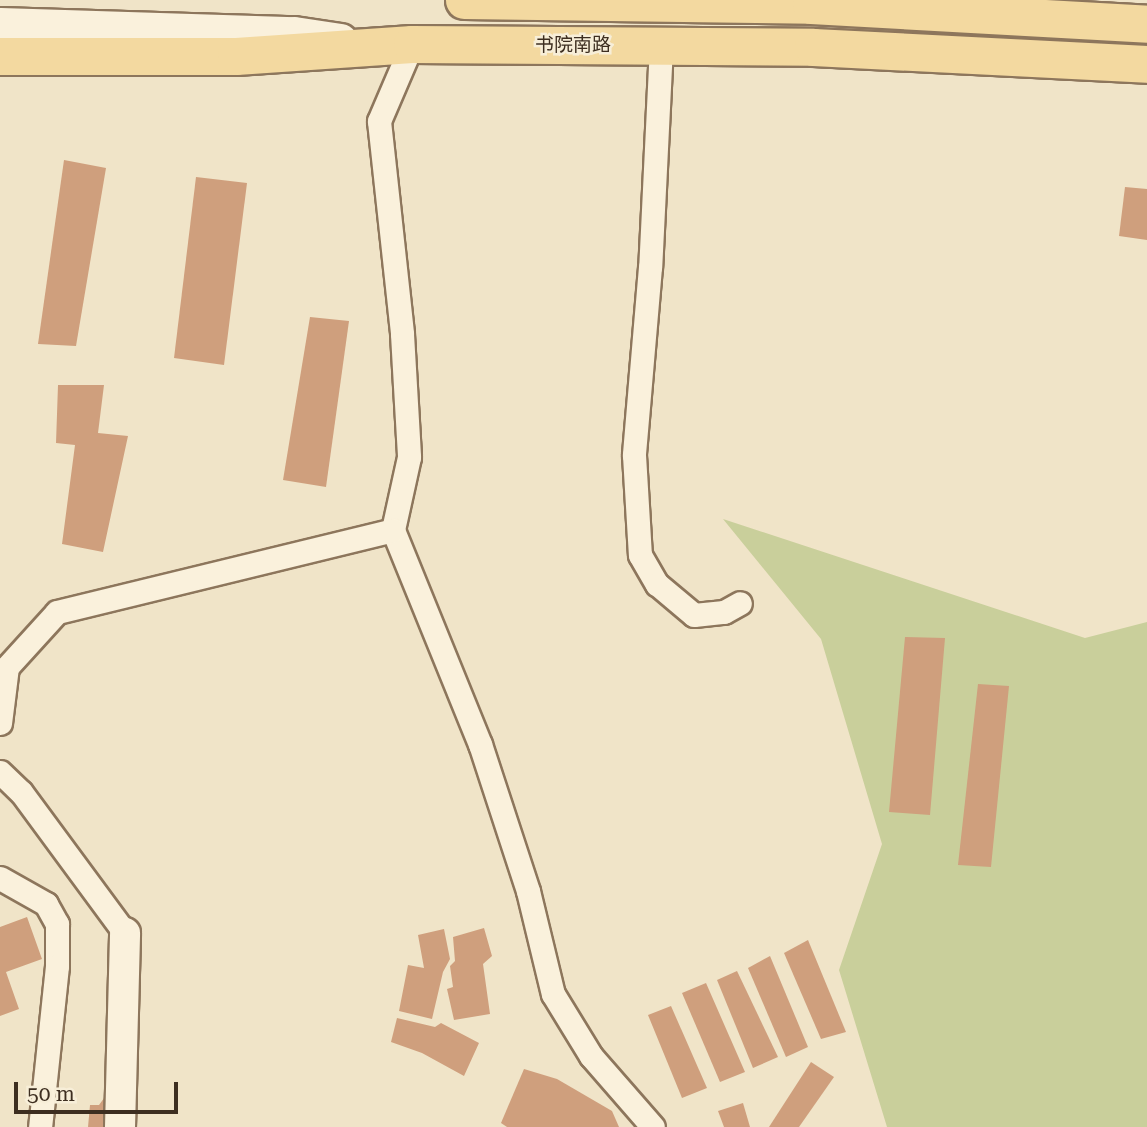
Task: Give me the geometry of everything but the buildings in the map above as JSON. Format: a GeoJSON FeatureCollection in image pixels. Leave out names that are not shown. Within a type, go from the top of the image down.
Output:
{"type":"FeatureCollection","features":[{"type":"Feature","properties":{"kind":"main road"},"geometry":{"type":"LineString","coordinates":[[464,0],[821,3],[1147,24]]}},
{"type":"Feature","properties":{"kind":"main road"},"geometry":{"type":"LineString","coordinates":[[0,24],[294,33],[370,45]]}},
{"type":"Feature","properties":{"kind":"main road","name":"书院南路"},"geometry":{"type":"LineString","coordinates":[[0,56],[236,56],[412,44],[813,47],[1147,64]]}},
{"type":"Feature","properties":{"kind":"street"},"geometry":{"type":"LineString","coordinates":[[412,44],[379,121],[402,334],[409,457],[393,530],[480,744],[528,891],[553,993],[591,1056],[653,1127]]}},
{"type":"Feature","properties":{"kind":"street"},"geometry":{"type":"LineString","coordinates":[[661,46],[650,267],[634,455],[640,555],[657,584],[694,615],[724,612],[740,603]]}},
{"type":"Feature","properties":{"kind":"street"},"geometry":{"type":"LineString","coordinates":[[0,723],[7,667],[57,612],[393,530]]}},
{"type":"Feature","properties":{"kind":"street"},"geometry":{"type":"LineString","coordinates":[[0,772],[22,792],[125,933],[120,1127]]}},
{"type":"Feature","properties":{"kind":"street"},"geometry":{"type":"LineString","coordinates":[[0,878],[46,904],[57,923],[57,966],[40,1127]]}},
{"type":"Feature","properties":{"kind":"green space"},"geometry":{"type":"Polygon","coordinates":[[[723,519],[1085,638],[1147,622],[1147,1127],[887,1127],[839,970],[882,844],[821,639],[723,519]]]}}]}
